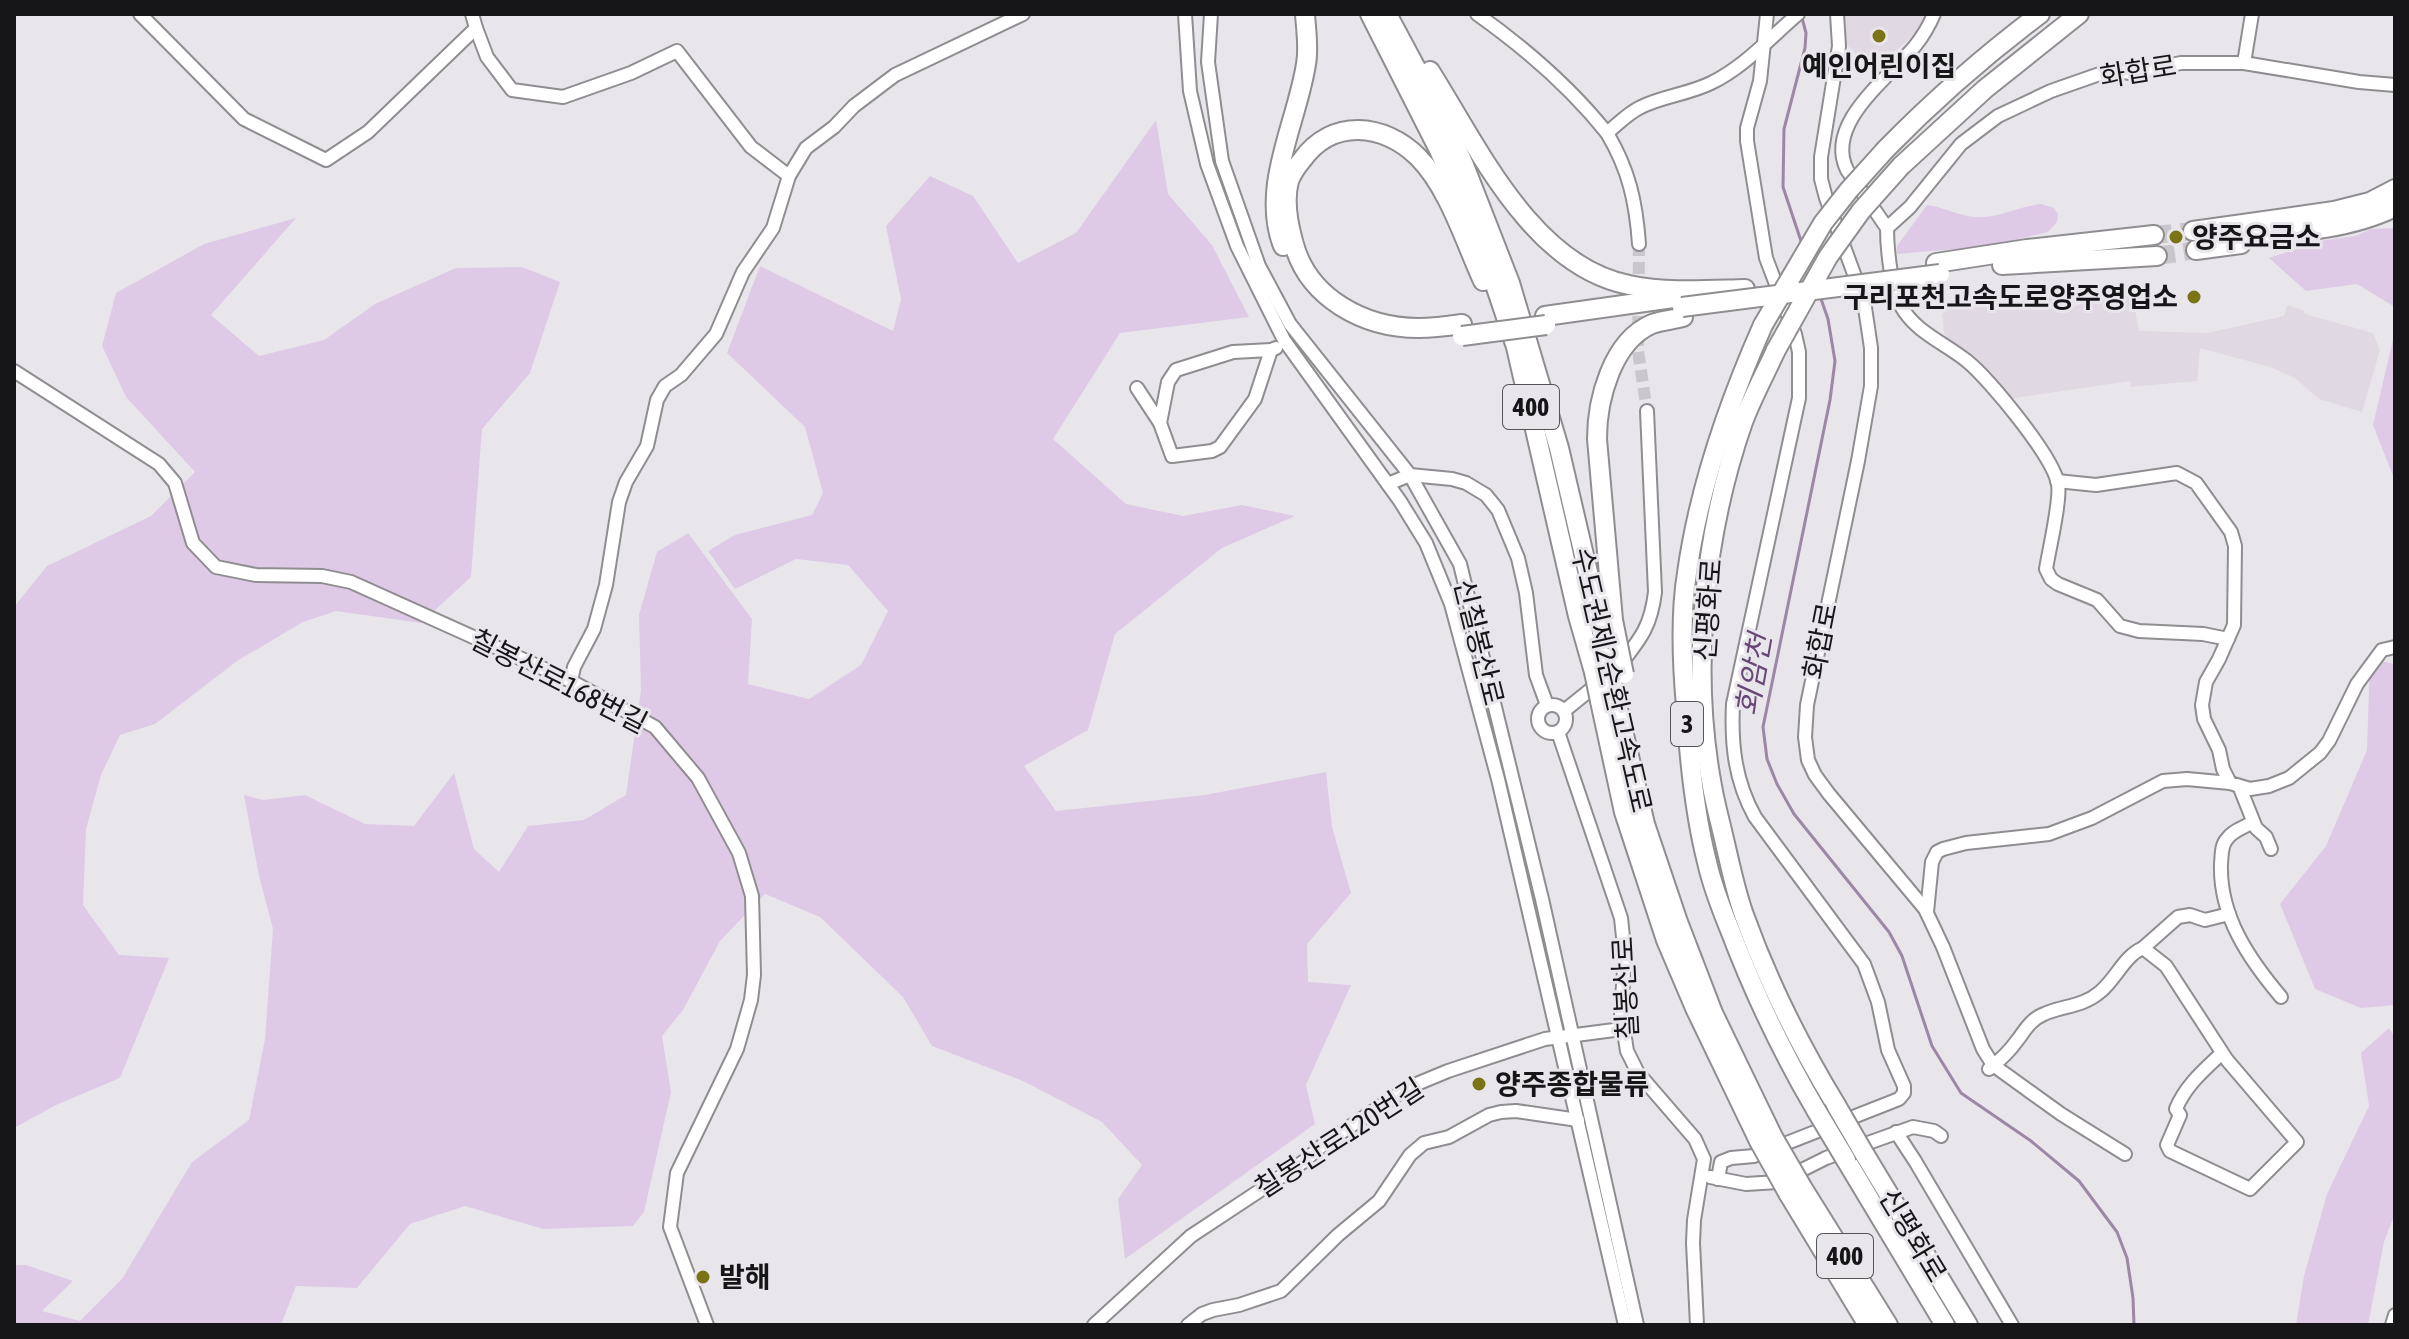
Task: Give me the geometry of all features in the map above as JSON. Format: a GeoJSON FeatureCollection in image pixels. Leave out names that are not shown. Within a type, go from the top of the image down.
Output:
{"type":"FeatureCollection","features":[{"type":"Feature","properties":{"kind":"highway"},"geometry":{"type":"LineString","coordinates":[[1305,14],[1307,60],[1287,135],[1276,200],[1276,224],[1292,266],[1316,299],[1331,314],[1374,333],[1410,339],[1682,303],[1786,294],[1938,268],[2027,249],[2157,241],[2002,265],[1938,268],[1745,289],[1682,303],[1631,340],[1606,380],[1597,417],[1613,651]]}},
{"type":"Feature","properties":{"kind":"highway","name":"수도권제2순환고속도로"},"geometry":{"type":"LineString","coordinates":[[1370,14],[1439,150],[1482,246],[1516,347],[1578,616],[1594,672],[1612,688],[1645,824],[1678,922],[1766,1139]]}},
{"type":"Feature","properties":{"kind":"highway","name":"수도권제2순환고속도로"},"geometry":{"type":"LineString","coordinates":[[1387,14],[1446,126],[1510,283],[1559,448],[1613,651],[1612,688],[1624,812],[1666,940],[1695,1008],[1868,1325]]}},
{"type":"Feature","properties":{"kind":"highway"},"geometry":{"type":"LineString","coordinates":[[1396,14],[1499,182],[1528,222],[1575,262],[1602,277],[1682,303]]}},
{"type":"Feature","properties":{"kind":"highway","name":"신평화로"},"geometry":{"type":"LineString","coordinates":[[1968,1325],[1855,1157],[1816,1110],[1785,1056],[1723,911],[1707,862],[1690,753],[1684,691],[1683,610],[1702,498],[1741,375],[1763,325],[1823,223],[1849,190],[1931,103],[1971,67],[2040,14]]}},
{"type":"Feature","properties":{"kind":"highway","name":"신평화로"},"geometry":{"type":"LineString","coordinates":[[1945,1325],[1855,1157],[1836,1105],[1780,1004],[1743,911],[1712,786],[1704,728],[1704,612],[1713,538],[1744,419],[1776,350],[1828,257],[1861,211],[1901,166],[1985,89],[2079,14]]}},
{"type":"Feature","properties":{"kind":"highway"},"geometry":{"type":"LineString","coordinates":[[1462,330],[1397,326],[1369,320],[1346,310],[1315,284],[1296,252],[1287,207],[1292,175],[1310,149],[1333,134],[1357,129],[1372,130],[1417,156],[1443,191],[1525,384]]}},
{"type":"Feature","properties":{"kind":"highway"},"geometry":{"type":"LineString","coordinates":[[2395,189],[2370,202],[2344,209],[2194,236],[2259,236],[2334,226],[2367,219],[2395,207]]}},
{"type":"Feature","properties":{"kind":"highway","name":"수도권제2순환고속도로"},"geometry":{"type":"LineString","coordinates":[[1795,1190],[1888,1325]]}},
{"type":"Feature","properties":{"kind":"street"},"geometry":{"type":"LineString","coordinates":[[140,14],[244,119],[326,160],[368,132],[476,28]]}},
{"type":"Feature","properties":{"kind":"street"},"geometry":{"type":"LineString","coordinates":[[472,14],[487,57],[512,90],[563,97],[631,73],[677,51],[751,147],[789,176]]}},
{"type":"Feature","properties":{"kind":"street"},"geometry":{"type":"LineString","coordinates":[[571,681],[574,667],[594,629],[606,585],[619,502],[626,482],[647,446],[657,400],[665,386],[681,375],[716,334],[743,272],[773,228],[789,176],[806,148],[895,75],[1023,14]]}},
{"type":"Feature","properties":{"kind":"street","name":"신칠봉산로"},"geometry":{"type":"LineString","coordinates":[[1185,14],[1190,91],[1207,164],[1237,246],[1285,342],[1388,484],[1426,543],[1451,604],[1565,1036],[1637,1325]]}},
{"type":"Feature","properties":{"kind":"street","name":"신칠봉산로"},"geometry":{"type":"LineString","coordinates":[[1211,14],[1208,62],[1222,161],[1259,266],[1290,324],[1410,475],[1460,564],[1538,883],[1578,1120],[1625,1325]]}},
{"type":"Feature","properties":{"kind":"street"},"geometry":{"type":"LineString","coordinates":[[1477,14],[1530,54],[1590,112],[1607,133],[1631,183],[1639,244]]}},
{"type":"Feature","properties":{"kind":"street"},"geometry":{"type":"LineString","coordinates":[[1718,1179],[1721,1162],[1754,1156],[1899,1099],[1904,1093],[1904,1086],[1888,1050],[1878,1002],[1864,964],[1755,817],[1739,781],[1731,734],[1733,704],[1794,423],[1800,377],[1795,334],[1766,258],[1747,141],[1747,128],[1760,81],[1767,14]]}},
{"type":"Feature","properties":{"kind":"street"},"geometry":{"type":"LineString","coordinates":[[1607,133],[1643,105],[1715,81],[1763,46],[1798,14]]}},
{"type":"Feature","properties":{"kind":"street","name":"화합로"},"geometry":{"type":"LineString","coordinates":[[1837,14],[1839,46],[1821,157],[1821,179],[1864,301],[1871,348],[1871,386],[1807,705],[1805,737],[1808,760],[1822,784],[1927,912],[1991,1067],[2125,1154]]}},
{"type":"Feature","properties":{"kind":"street"},"geometry":{"type":"LineString","coordinates":[[1934,14],[1914,48],[1853,116],[1843,142],[1843,163],[1887,228],[1887,247],[1898,303],[1916,325],[1967,361],[2034,439],[2057,481],[2046,569],[2051,579],[2097,600],[2120,626],[2139,631],[2203,634],[2228,639]]}},
{"type":"Feature","properties":{"kind":"street"},"geometry":{"type":"LineString","coordinates":[[2244,63],[2252,14]]}},
{"type":"Feature","properties":{"kind":"street","name":"화합로"},"geometry":{"type":"LineString","coordinates":[[1887,228],[1910,207],[1961,144],[1998,116],[2051,91],[2111,70],[2130,73],[2181,63],[2244,63],[2395,85]]}},
{"type":"Feature","properties":{"kind":"street"},"geometry":{"type":"LineString","coordinates":[[1832,95],[1853,116]]}},
{"type":"Feature","properties":{"kind":"street"},"geometry":{"type":"LineString","coordinates":[[1160,423],[1168,382],[1176,370],[1233,352],[1271,350],[1285,342]]}},
{"type":"Feature","properties":{"kind":"street"},"geometry":{"type":"LineString","coordinates":[[1137,388],[1160,423],[1172,456],[1216,449],[1255,399],[1271,350]]}},
{"type":"Feature","properties":{"kind":"street","name":"칠봉산로168번길"},"geometry":{"type":"LineString","coordinates":[[14,371],[159,464],[175,483],[193,543],[216,567],[256,575],[322,576],[351,582],[571,681],[655,727],[698,778],[739,853],[752,896],[754,975],[751,1000],[737,1049],[677,1173],[670,1227],[707,1325]]}},
{"type":"Feature","properties":{"kind":"street"},"geometry":{"type":"LineString","coordinates":[[1564,711],[1617,668],[1639,641],[1652,617],[1655,592],[1647,411]]}},
{"type":"Feature","properties":{"kind":"street"},"geometry":{"type":"LineString","coordinates":[[2057,481],[2096,485],[2170,473],[2182,475],[2196,483],[2233,538],[2235,618],[2206,682],[2202,705],[2204,719],[2219,750],[2223,769],[2249,805],[2253,822],[2266,837],[2271,849]]}},
{"type":"Feature","properties":{"kind":"street"},"geometry":{"type":"LineString","coordinates":[[1388,484],[1410,475],[1452,479],[1486,495],[1498,510],[1518,558],[1526,593],[1536,675],[1547,705]]}},
{"type":"Feature","properties":{"kind":"street"},"geometry":{"type":"LineString","coordinates":[[1927,912],[1932,862],[1937,852],[1943,849],[1966,843],[2049,834],[2092,818],[2163,781],[2187,779],[2257,788],[2282,781],[2320,753],[2362,676],[2382,650],[2395,647]]}},
{"type":"Feature","properties":{"kind":"street"},"geometry":{"type":"LineString","coordinates":[[1547,705],[1556,705],[1564,711],[1565,725],[1558,732],[1549,733],[1539,724],[1538,715],[1547,705]]}},
{"type":"Feature","properties":{"kind":"street","name":"칠봉산로"},"geometry":{"type":"LineString","coordinates":[[1558,732],[1621,918],[1625,956],[1621,1013],[1627,1051],[1638,1073],[1700,1146],[1704,1159],[1693,1243],[1697,1325]]}},
{"type":"Feature","properties":{"kind":"street"},"geometry":{"type":"LineString","coordinates":[[2253,822],[2227,838],[2222,849],[2222,888],[2229,914],[2253,964],[2281,997]]}},
{"type":"Feature","properties":{"kind":"street"},"geometry":{"type":"LineString","coordinates":[[1991,1067],[2040,1015],[2070,1008],[2098,994],[2131,955],[2178,917],[2190,915],[2205,920],[2229,914]]}},
{"type":"Feature","properties":{"kind":"street"},"geometry":{"type":"LineString","coordinates":[[2143,948],[2166,966],[2222,1053],[2297,1142],[2250,1189],[2170,1151],[2167,1145],[2180,1115],[2176,1109],[2178,1103],[2190,1084],[2222,1053]]}},
{"type":"Feature","properties":{"kind":"street","name":"칠봉산로120번길"},"geometry":{"type":"LineString","coordinates":[[1094,1325],[1191,1236],[1407,1088],[1545,1039],[1622,1029]]}},
{"type":"Feature","properties":{"kind":"street"},"geometry":{"type":"LineString","coordinates":[[1188,1325],[1202,1314],[1281,1291],[1338,1235],[1379,1201],[1410,1155],[1424,1143],[1449,1137],[1489,1115],[1501,1112],[1516,1111],[1578,1120]]}},
{"type":"Feature","properties":{"kind":"street"},"geometry":{"type":"LineString","coordinates":[[1703,1174],[1746,1184],[1778,1182],[1826,1158],[1913,1127],[1934,1131],[1941,1136]]}},
{"type":"Feature","properties":{"kind":"street"},"geometry":{"type":"LineString","coordinates":[[1896,1132],[2012,1325]]}},
{"type":"Feature","properties":{"kind":"street"},"geometry":{"type":"LineString","coordinates":[[2392,1325],[2395,1315]]}},
{"type":"Feature","properties":{"kind":"shaded area","name":"예인어린이집"},"geometry":{"type":"Polygon","coordinates":[[[1840,14],[1927,14],[1921,28],[1873,72],[1846,44],[1840,14]]]}},
{"type":"Feature","properties":{"kind":"shaded area"},"geometry":{"type":"Polygon","coordinates":[[[1156,120],[1168,194],[1212,245],[1249,317],[1120,333],[1053,439],[1126,504],[1183,516],[1242,505],[1295,516],[1222,548],[1115,634],[1088,730],[1024,766],[1056,811],[1205,795],[1326,772],[1332,827],[1351,893],[1307,944],[1308,982],[1351,985],[1306,1085],[1315,1124],[1125,1259],[1118,1199],[1142,1165],[1102,1122],[1023,1081],[932,1046],[903,997],[820,917],[765,894],[720,941],[683,1010],[662,1036],[671,1092],[644,1212],[633,1226],[543,1229],[465,1206],[410,1224],[357,1288],[296,1286],[281,1325],[14,1325],[14,1265],[26,1265],[73,1281],[42,1311],[80,1321],[122,1279],[192,1162],[249,1120],[265,1039],[273,929],[259,876],[244,795],[263,800],[305,795],[365,824],[414,826],[454,773],[474,849],[499,872],[528,826],[584,820],[626,795],[641,691],[639,615],[657,552],[688,533],[752,619],[748,684],[809,699],[861,665],[888,611],[848,565],[796,559],[735,589],[708,551],[735,535],[812,515],[823,493],[805,427],[727,353],[760,266],[893,331],[901,299],[886,226],[930,176],[973,196],[1018,263],[1076,233],[1156,120]]]}},
{"type":"Feature","properties":{"kind":"shaded area"},"geometry":{"type":"Polygon","coordinates":[[[2041,204],[2054,208],[2058,214],[2057,222],[2048,232],[2006,242],[1897,254],[1897,246],[1927,205],[1961,215],[1984,217],[2041,204]]]}},
{"type":"Feature","properties":{"kind":"shaded area"},"geometry":{"type":"Polygon","coordinates":[[[296,218],[211,315],[259,356],[324,340],[375,304],[456,268],[522,267],[560,282],[530,373],[482,429],[471,577],[421,623],[336,611],[303,622],[237,661],[155,724],[120,735],[101,775],[86,829],[83,905],[119,955],[169,958],[120,1078],[56,1105],[14,1128],[14,607],[47,566],[151,516],[195,472],[126,397],[102,346],[116,293],[204,244],[296,218]]]}},
{"type":"Feature","properties":{"kind":"shaded area"},"geometry":{"type":"Polygon","coordinates":[[[2395,228],[2395,307],[2357,284],[2306,291],[2269,258],[2320,241],[2355,236],[2371,229],[2395,228]]]}},
{"type":"Feature","properties":{"kind":"shaded area"},"geometry":{"type":"Polygon","coordinates":[[[2099,293],[2132,294],[2139,331],[2207,333],[2284,316],[2287,305],[2303,310],[2305,314],[2373,333],[2380,350],[2362,412],[2319,399],[2295,378],[2270,367],[2200,348],[2197,381],[2130,387],[2130,381],[2009,399],[1968,351],[1944,333],[1942,314],[1952,305],[1988,307],[2047,296],[2073,307],[2099,293]]]}},
{"type":"Feature","properties":{"kind":"shaded area"},"geometry":{"type":"Polygon","coordinates":[[[2395,331],[2395,481],[2373,425],[2395,331]]]}},
{"type":"Feature","properties":{"kind":"shaded area"},"geometry":{"type":"Polygon","coordinates":[[[2370,659],[2395,664],[2395,1005],[2361,1008],[2315,989],[2280,904],[2326,846],[2367,750],[2370,659]]]}},
{"type":"Feature","properties":{"kind":"shaded area"},"geometry":{"type":"Polygon","coordinates":[[[2389,1028],[2395,1037],[2395,1213],[2384,1242],[2368,1325],[2296,1325],[2304,1276],[2327,1194],[2369,1106],[2361,1053],[2389,1028]]]}},
{"type":"Feature","properties":{"kind":"waterway","name":"회암천"},"geometry":{"type":"LineString","coordinates":[[1802,18],[1806,33],[1805,48],[1784,129],[1783,187],[1802,244]]}},
{"type":"Feature","properties":{"kind":"waterway","name":"회암천"},"geometry":{"type":"LineString","coordinates":[[1820,296],[1828,319],[1835,361],[1830,400],[1763,727],[1767,759],[1794,814],[1889,932],[1902,956],[1932,1046],[1961,1093],[2031,1141],[2079,1181],[2117,1232],[2127,1258],[2134,1325]]}},
{"type":"Feature","properties":{"kind":"tunnel"},"geometry":{"type":"LineString","coordinates":[[2154,235],[2193,231]]}},
{"type":"Feature","properties":{"kind":"tunnel"},"geometry":{"type":"LineString","coordinates":[[1639,244],[1638,351],[1647,411]]}},
{"type":"Feature","properties":{"kind":"tunnel"},"geometry":{"type":"LineString","coordinates":[[2157,256],[2196,250]]}},
{"type":"Feature","properties":{"kind":"place","name":"예인어린이집"},"geometry":{"type":"Point","coordinates":[1879,36]}},
{"type":"Feature","properties":{"kind":"place","name":"양주요금소"},"geometry":{"type":"Point","coordinates":[2176,237]}},
{"type":"Feature","properties":{"kind":"place","name":"구리포천고속도로양주영업소"},"geometry":{"type":"Point","coordinates":[2194,297]}},
{"type":"Feature","properties":{"kind":"place","name":"양주종합물류"},"geometry":{"type":"Point","coordinates":[1479,1084]}},
{"type":"Feature","properties":{"kind":"place","name":"발해"},"geometry":{"type":"Point","coordinates":[703,1277]}}]}
